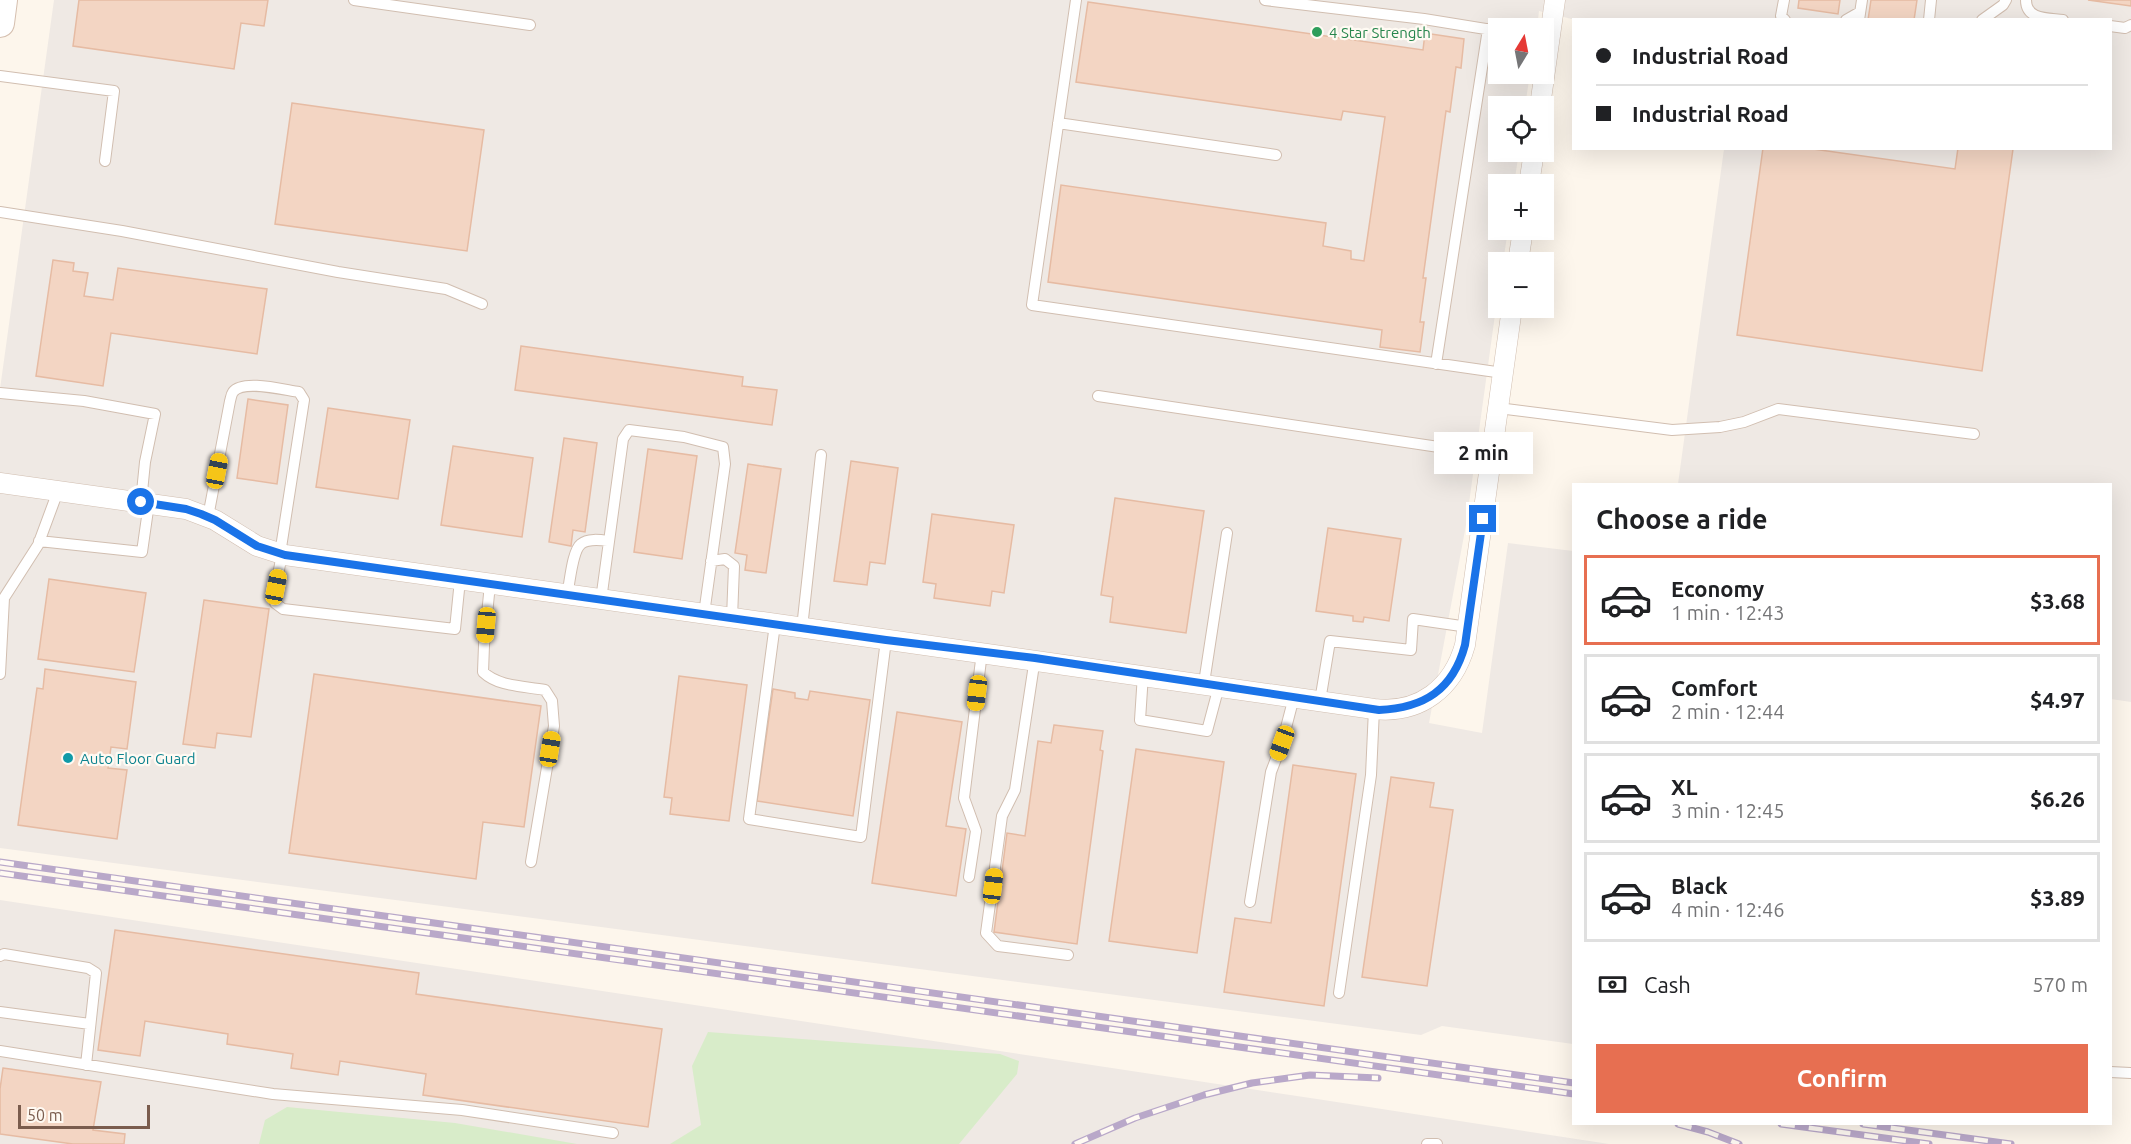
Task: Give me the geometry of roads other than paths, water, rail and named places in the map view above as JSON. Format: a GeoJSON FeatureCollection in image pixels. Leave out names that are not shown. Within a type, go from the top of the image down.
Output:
{"type":"FeatureCollection","features":[{"type":"Feature","properties":{"kind":"main road"},"geometry":{"type":"LineString","coordinates":[[0,23],[3,0]]}},
{"type":"Feature","properties":{"kind":"street"},"geometry":{"type":"LineString","coordinates":[[1551,18],[1555,0]]}},
{"type":"Feature","properties":{"kind":"street"},"geometry":{"type":"LineString","coordinates":[[0,483],[186,509],[208,517],[257,546],[281,554],[886,640],[1035,658],[1374,709],[1399,709],[1419,703],[1436,693],[1451,679],[1461,661],[1468,627],[1511,318]]}},
{"type":"Feature","properties":{"kind":"lane"},"geometry":{"type":"LineString","coordinates":[[354,0],[530,25]]}},
{"type":"Feature","properties":{"kind":"lane"},"geometry":{"type":"LineString","coordinates":[[1076,0],[1032,305],[1503,373]]}},
{"type":"Feature","properties":{"kind":"lane"},"geometry":{"type":"LineString","coordinates":[[1265,0],[1424,19],[1488,29]]}},
{"type":"Feature","properties":{"kind":"lane"},"geometry":{"type":"LineString","coordinates":[[1783,18],[1781,16],[1784,0]]}},
{"type":"Feature","properties":{"kind":"lane"},"geometry":{"type":"LineString","coordinates":[[1860,16],[1862,0]]}},
{"type":"Feature","properties":{"kind":"lane"},"geometry":{"type":"LineString","coordinates":[[1929,18],[1931,0]]}},
{"type":"Feature","properties":{"kind":"lane"},"geometry":{"type":"LineString","coordinates":[[1985,18],[2007,0]]}},
{"type":"Feature","properties":{"kind":"lane"},"geometry":{"type":"LineString","coordinates":[[2026,0],[2028,11],[2034,16],[2048,18]]}},
{"type":"Feature","properties":{"kind":"lane"},"geometry":{"type":"LineString","coordinates":[[2112,26],[2125,28],[2131,25]]}},
{"type":"Feature","properties":{"kind":"lane"},"geometry":{"type":"LineString","coordinates":[[1436,364],[1488,59]]}},
{"type":"Feature","properties":{"kind":"lane"},"geometry":{"type":"LineString","coordinates":[[0,76],[114,90],[105,161]]}},
{"type":"Feature","properties":{"kind":"lane"},"geometry":{"type":"LineString","coordinates":[[1058,123],[1276,155]]}},
{"type":"Feature","properties":{"kind":"lane"},"geometry":{"type":"LineString","coordinates":[[0,212],[122,231],[338,272],[446,289],[482,304]]}},
{"type":"Feature","properties":{"kind":"lane"},"geometry":{"type":"LineString","coordinates":[[208,517],[230,401],[234,392],[250,385],[299,392],[304,400],[274,596],[275,603],[283,609],[455,628],[460,580]]}},
{"type":"Feature","properties":{"kind":"lane"},"geometry":{"type":"LineString","coordinates":[[0,393],[84,401],[155,414],[145,462],[142,552],[39,541]]}},
{"type":"Feature","properties":{"kind":"lane"},"geometry":{"type":"LineString","coordinates":[[1098,396],[1492,455]]}},
{"type":"Feature","properties":{"kind":"lane"},"geometry":{"type":"LineString","coordinates":[[1498,408],[1672,430],[1732,425],[1778,409],[1974,434]]}},
{"type":"Feature","properties":{"kind":"lane"},"geometry":{"type":"LineString","coordinates":[[601,600],[623,439],[629,430],[684,437],[723,447],[725,464],[704,614]]}},
{"type":"Feature","properties":{"kind":"lane"},"geometry":{"type":"LineString","coordinates":[[802,628],[821,455]]}},
{"type":"Feature","properties":{"kind":"lane"},"geometry":{"type":"LineString","coordinates":[[0,674],[4,598],[39,541],[57,491]]}},
{"type":"Feature","properties":{"kind":"lane"},"geometry":{"type":"LineString","coordinates":[[1143,674],[1140,720],[1206,730],[1227,533]]}},
{"type":"Feature","properties":{"kind":"lane"},"geometry":{"type":"LineString","coordinates":[[567,595],[576,555],[582,543],[594,540],[609,541]]}},
{"type":"Feature","properties":{"kind":"lane"},"geometry":{"type":"LineString","coordinates":[[711,561],[725,559],[734,566],[732,618]]}},
{"type":"Feature","properties":{"kind":"lane"},"geometry":{"type":"LineString","coordinates":[[490,584],[483,672],[491,679],[500,682],[545,690],[552,701],[554,726],[531,862]]}},
{"type":"Feature","properties":{"kind":"lane"},"geometry":{"type":"LineString","coordinates":[[1320,701],[1330,641],[1411,650],[1413,619],[1468,627]]}},
{"type":"Feature","properties":{"kind":"lane"},"geometry":{"type":"LineString","coordinates":[[775,624],[749,819],[861,837],[886,640]]}},
{"type":"Feature","properties":{"kind":"lane"},"geometry":{"type":"LineString","coordinates":[[969,877],[976,831],[964,798],[982,652]]}},
{"type":"Feature","properties":{"kind":"lane"},"geometry":{"type":"LineString","coordinates":[[1035,658],[1015,790],[1002,816],[986,933],[998,946],[1068,955]]}},
{"type":"Feature","properties":{"kind":"lane"},"geometry":{"type":"LineString","coordinates":[[1250,902],[1271,772],[1282,743],[1294,697]]}},
{"type":"Feature","properties":{"kind":"lane"},"geometry":{"type":"LineString","coordinates":[[1339,993],[1371,775],[1374,709]]}},
{"type":"Feature","properties":{"kind":"lane"},"geometry":{"type":"LineString","coordinates":[[0,956],[4,954],[88,968],[96,973],[86,1065]]}},
{"type":"Feature","properties":{"kind":"lane"},"geometry":{"type":"LineString","coordinates":[[0,1012],[90,1024]]}},
{"type":"Feature","properties":{"kind":"lane"},"geometry":{"type":"LineString","coordinates":[[0,1052],[273,1094],[462,1110],[612,1133]]}},
{"type":"Feature","properties":{"kind":"lane"},"geometry":{"type":"LineString","coordinates":[[2112,1072],[2131,1073]]}},
{"type":"Feature","properties":{"kind":"lane"},"geometry":{"type":"LineString","coordinates":[[1427,1144],[1437,1144]]}},
{"type":"Feature","properties":{"kind":"railway"},"geometry":{"type":"LineString","coordinates":[[0,862],[1572,1083]]}},
{"type":"Feature","properties":{"kind":"railway"},"geometry":{"type":"LineString","coordinates":[[0,873],[1572,1094]]}},
{"type":"Feature","properties":{"kind":"railway"},"geometry":{"type":"LineString","coordinates":[[1075,1144],[1135,1118],[1204,1095],[1252,1083],[1310,1075],[1378,1078]]}},
{"type":"Feature","properties":{"kind":"railway"},"geometry":{"type":"LineString","coordinates":[[1682,1125],[1739,1144]]}},
{"type":"Feature","properties":{"kind":"railway"},"geometry":{"type":"LineString","coordinates":[[1788,1125],[1929,1144]]}},
{"type":"Feature","properties":{"kind":"railway"},"geometry":{"type":"LineString","coordinates":[[1870,1125],[2011,1144]]}},
{"type":"Feature","properties":{"kind":"place","name":"4 Star Strength"},"geometry":{"type":"Point","coordinates":[1317,32]}},
{"type":"Feature","properties":{"kind":"place","name":"Auto Floor Guard"},"geometry":{"type":"Point","coordinates":[68,758]}}]}
